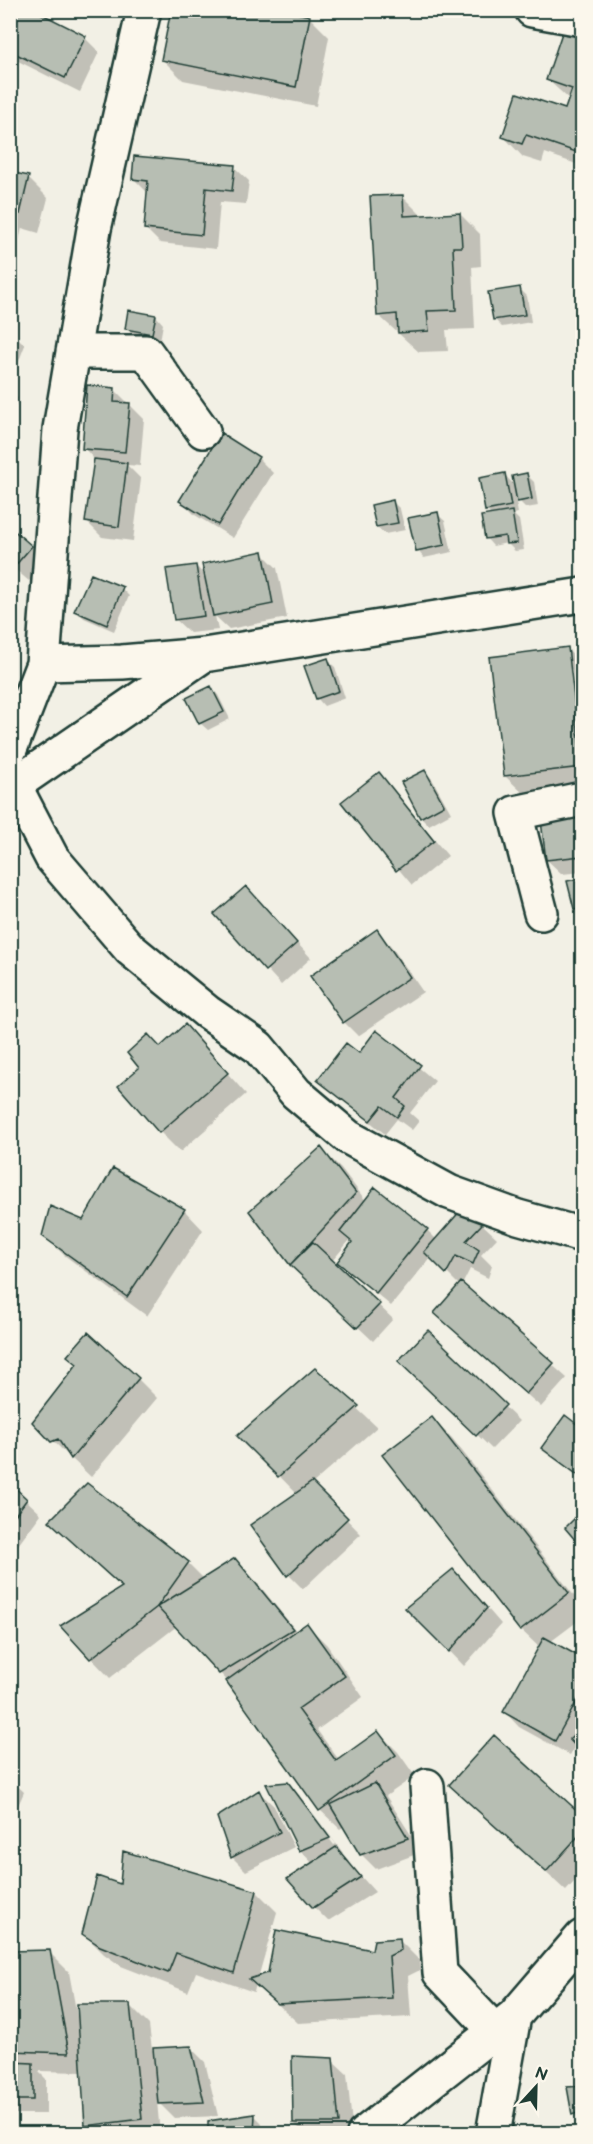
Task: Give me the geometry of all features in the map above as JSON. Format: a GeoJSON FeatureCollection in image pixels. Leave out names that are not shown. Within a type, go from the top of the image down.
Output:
{"type":"FeatureCollection","features":[{"type":"Feature","properties":{"kind":"street"},"geometry":{"type":"LineString","coordinates":[[10,749],[43,664],[60,429],[94,229],[144,10]]}},
{"type":"Feature","properties":{"kind":"street"},"geometry":{"type":"LineString","coordinates":[[532,10],[582,19]]}},
{"type":"Feature","properties":{"kind":"street"},"geometry":{"type":"LineString","coordinates":[[73,352],[146,352],[203,431]]}},
{"type":"Feature","properties":{"kind":"street"},"geometry":{"type":"LineString","coordinates":[[43,664],[122,662],[204,655],[582,595]]}},
{"type":"Feature","properties":{"kind":"street"},"geometry":{"type":"LineString","coordinates":[[204,655],[12,787],[52,858],[130,949],[207,1012],[258,1047],[296,1093],[348,1137],[449,1192],[518,1217],[582,1235]]}},
{"type":"Feature","properties":{"kind":"street"},"geometry":{"type":"LineString","coordinates":[[541,914],[515,813],[582,799]]}},
{"type":"Feature","properties":{"kind":"street"},"geometry":{"type":"LineString","coordinates":[[427,1786],[440,1973],[505,2023]]}},
{"type":"Feature","properties":{"kind":"street"},"geometry":{"type":"LineString","coordinates":[[364,2133],[505,2023],[582,1937]]}},
{"type":"Feature","properties":{"kind":"street"},"geometry":{"type":"LineString","coordinates":[[493,2133],[505,2023]]}},
{"type":"Feature","properties":{"kind":"building"},"geometry":{"type":"Polygon","coordinates":[[[10,10],[34,10],[86,36],[65,78],[10,51],[10,10]]]}},
{"type":"Feature","properties":{"kind":"building"},"geometry":{"type":"Polygon","coordinates":[[[171,10],[200,16],[200,10],[283,10],[310,16],[296,87],[161,60],[171,10]]]}},
{"type":"Feature","properties":{"kind":"building"},"geometry":{"type":"Polygon","coordinates":[[[566,21],[582,26],[582,154],[526,135],[522,144],[502,137],[517,93],[565,109],[572,89],[546,80],[566,21]]]}},
{"type":"Feature","properties":{"kind":"building"},"geometry":{"type":"Polygon","coordinates":[[[134,156],[235,165],[232,191],[206,188],[202,235],[144,229],[148,181],[132,179],[134,156]]]}},
{"type":"Feature","properties":{"kind":"building"},"geometry":{"type":"Polygon","coordinates":[[[10,172],[29,176],[20,214],[10,212],[10,172]]]}},
{"type":"Feature","properties":{"kind":"building"},"geometry":{"type":"Polygon","coordinates":[[[403,195],[404,216],[460,213],[462,247],[453,247],[456,310],[427,311],[429,331],[398,333],[397,314],[377,316],[370,196],[403,195]]]}},
{"type":"Feature","properties":{"kind":"building"},"geometry":{"type":"Polygon","coordinates":[[[520,287],[525,315],[493,320],[488,292],[520,287]]]}},
{"type":"Feature","properties":{"kind":"building"},"geometry":{"type":"Polygon","coordinates":[[[128,310],[156,315],[152,334],[125,329],[128,310]]]}},
{"type":"Feature","properties":{"kind":"building"},"geometry":{"type":"Polygon","coordinates":[[[87,385],[115,388],[114,402],[130,403],[125,452],[82,449],[87,385]]]}},
{"type":"Feature","properties":{"kind":"building"},"geometry":{"type":"Polygon","coordinates":[[[221,433],[259,457],[218,525],[179,501],[221,433]]]}},
{"type":"Feature","properties":{"kind":"building"},"geometry":{"type":"Polygon","coordinates":[[[94,459],[127,463],[119,527],[85,522],[94,459]]]}},
{"type":"Feature","properties":{"kind":"building"},"geometry":{"type":"Polygon","coordinates":[[[505,473],[511,506],[485,511],[479,478],[505,473]]]}},
{"type":"Feature","properties":{"kind":"building"},"geometry":{"type":"Polygon","coordinates":[[[527,473],[532,499],[517,502],[512,476],[527,473]]]}},
{"type":"Feature","properties":{"kind":"building"},"geometry":{"type":"Polygon","coordinates":[[[393,500],[398,523],[376,527],[371,505],[393,500]]]}},
{"type":"Feature","properties":{"kind":"building"},"geometry":{"type":"Polygon","coordinates":[[[512,511],[517,543],[506,544],[505,536],[485,539],[481,516],[512,511]]]}},
{"type":"Feature","properties":{"kind":"building"},"geometry":{"type":"Polygon","coordinates":[[[438,512],[445,545],[416,551],[408,518],[438,512]]]}},
{"type":"Feature","properties":{"kind":"building"},"geometry":{"type":"Polygon","coordinates":[[[10,527],[32,546],[14,567],[10,565],[10,527]]]}},
{"type":"Feature","properties":{"kind":"building"},"geometry":{"type":"Polygon","coordinates":[[[263,551],[273,604],[213,616],[202,564],[263,551]]]}},
{"type":"Feature","properties":{"kind":"building"},"geometry":{"type":"Polygon","coordinates":[[[196,565],[204,616],[174,620],[166,569],[196,565]]]}},
{"type":"Feature","properties":{"kind":"building"},"geometry":{"type":"Polygon","coordinates":[[[91,574],[123,587],[107,625],[74,611],[91,574]]]}},
{"type":"Feature","properties":{"kind":"building"},"geometry":{"type":"Polygon","coordinates":[[[568,647],[582,767],[504,776],[489,657],[568,647]]]}},
{"type":"Feature","properties":{"kind":"building"},"geometry":{"type":"Polygon","coordinates":[[[328,658],[339,691],[316,699],[304,666],[328,658]]]}},
{"type":"Feature","properties":{"kind":"building"},"geometry":{"type":"Polygon","coordinates":[[[211,686],[224,712],[199,724],[186,698],[211,686]]]}},
{"type":"Feature","properties":{"kind":"building"},"geometry":{"type":"Polygon","coordinates":[[[425,770],[444,805],[420,818],[401,782],[425,770]]]}},
{"type":"Feature","properties":{"kind":"building"},"geometry":{"type":"Polygon","coordinates":[[[379,772],[434,841],[396,871],[341,802],[379,772]]]}},
{"type":"Feature","properties":{"kind":"building"},"geometry":{"type":"Polygon","coordinates":[[[582,816],[582,856],[546,860],[541,821],[582,816]]]}},
{"type":"Feature","properties":{"kind":"building"},"geometry":{"type":"Polygon","coordinates":[[[582,878],[582,907],[574,909],[567,881],[582,878]]]}},
{"type":"Feature","properties":{"kind":"building"},"geometry":{"type":"Polygon","coordinates":[[[246,886],[297,943],[265,971],[214,914],[246,886]]]}},
{"type":"Feature","properties":{"kind":"building"},"geometry":{"type":"Polygon","coordinates":[[[377,929],[410,977],[343,1023],[310,976],[377,929]]]}},
{"type":"Feature","properties":{"kind":"building"},"geometry":{"type":"Polygon","coordinates":[[[185,1024],[228,1073],[159,1133],[118,1086],[139,1068],[127,1053],[148,1034],[160,1047],[185,1024]]]}},
{"type":"Feature","properties":{"kind":"building"},"geometry":{"type":"Polygon","coordinates":[[[376,1030],[421,1065],[396,1098],[405,1106],[397,1117],[382,1106],[370,1121],[317,1080],[346,1043],[359,1053],[376,1030]]]}},
{"type":"Feature","properties":{"kind":"building"},"geometry":{"type":"Polygon","coordinates":[[[321,1147],[356,1193],[290,1265],[249,1211],[321,1147]]]}},
{"type":"Feature","properties":{"kind":"building"},"geometry":{"type":"Polygon","coordinates":[[[113,1168],[185,1209],[127,1297],[42,1236],[50,1206],[83,1220],[113,1168]]]}},
{"type":"Feature","properties":{"kind":"building"},"geometry":{"type":"Polygon","coordinates":[[[375,1187],[428,1229],[376,1293],[337,1262],[352,1242],[340,1232],[375,1187]]]}},
{"type":"Feature","properties":{"kind":"building"},"geometry":{"type":"Polygon","coordinates":[[[462,1209],[483,1223],[466,1241],[479,1250],[473,1264],[456,1256],[446,1274],[424,1252],[462,1209]]]}},
{"type":"Feature","properties":{"kind":"building"},"geometry":{"type":"Polygon","coordinates":[[[313,1242],[380,1304],[357,1328],[290,1265],[313,1242]]]}},
{"type":"Feature","properties":{"kind":"building"},"geometry":{"type":"Polygon","coordinates":[[[461,1282],[554,1363],[526,1394],[434,1313],[461,1282]]]}},
{"type":"Feature","properties":{"kind":"building"},"geometry":{"type":"Polygon","coordinates":[[[428,1330],[506,1405],[476,1436],[398,1361],[428,1330]]]}},
{"type":"Feature","properties":{"kind":"building"},"geometry":{"type":"Polygon","coordinates":[[[88,1332],[139,1378],[71,1459],[58,1439],[51,1442],[32,1422],[77,1364],[67,1356],[88,1332]]]}},
{"type":"Feature","properties":{"kind":"building"},"geometry":{"type":"Polygon","coordinates":[[[315,1368],[359,1406],[278,1477],[237,1436],[315,1368]]]}},
{"type":"Feature","properties":{"kind":"building"},"geometry":{"type":"Polygon","coordinates":[[[565,1415],[582,1428],[582,1478],[541,1448],[565,1415]]]}},
{"type":"Feature","properties":{"kind":"building"},"geometry":{"type":"Polygon","coordinates":[[[432,1417],[569,1593],[520,1631],[382,1455],[432,1417]]]}},
{"type":"Feature","properties":{"kind":"building"},"geometry":{"type":"Polygon","coordinates":[[[312,1482],[348,1518],[287,1576],[250,1525],[312,1482]]]}},
{"type":"Feature","properties":{"kind":"building"},"geometry":{"type":"Polygon","coordinates":[[[10,1483],[27,1499],[10,1522],[10,1483]]]}},
{"type":"Feature","properties":{"kind":"building"},"geometry":{"type":"Polygon","coordinates":[[[87,1483],[189,1562],[157,1607],[90,1659],[60,1626],[122,1587],[49,1521],[87,1483]]]}},
{"type":"Feature","properties":{"kind":"building"},"geometry":{"type":"Polygon","coordinates":[[[582,1511],[582,1548],[565,1528],[582,1511]]]}},
{"type":"Feature","properties":{"kind":"building"},"geometry":{"type":"Polygon","coordinates":[[[235,1558],[293,1629],[219,1674],[157,1607],[235,1558]]]}},
{"type":"Feature","properties":{"kind":"building"},"geometry":{"type":"Polygon","coordinates":[[[453,1569],[487,1608],[449,1652],[405,1608],[453,1569]]]}},
{"type":"Feature","properties":{"kind":"building"},"geometry":{"type":"Polygon","coordinates":[[[307,1623],[345,1676],[298,1709],[336,1761],[378,1731],[396,1755],[319,1811],[226,1681],[307,1623]]]}},
{"type":"Feature","properties":{"kind":"building"},"geometry":{"type":"Polygon","coordinates":[[[544,1637],[582,1658],[582,1692],[555,1741],[503,1712],[544,1637]]]}},
{"type":"Feature","properties":{"kind":"building"},"geometry":{"type":"Polygon","coordinates":[[[582,1727],[582,1753],[569,1739],[582,1727]]]}},
{"type":"Feature","properties":{"kind":"building"},"geometry":{"type":"Polygon","coordinates":[[[494,1735],[582,1815],[582,1832],[546,1872],[449,1785],[494,1735]]]}},
{"type":"Feature","properties":{"kind":"building"},"geometry":{"type":"Polygon","coordinates":[[[288,1782],[330,1838],[299,1851],[266,1784],[288,1782]]]}},
{"type":"Feature","properties":{"kind":"building"},"geometry":{"type":"Polygon","coordinates":[[[375,1783],[408,1838],[360,1855],[330,1805],[375,1783]]]}},
{"type":"Feature","properties":{"kind":"building"},"geometry":{"type":"Polygon","coordinates":[[[259,1790],[280,1832],[231,1858],[217,1817],[259,1790]]]}},
{"type":"Feature","properties":{"kind":"building"},"geometry":{"type":"Polygon","coordinates":[[[336,1847],[361,1877],[313,1908],[287,1879],[336,1847]]]}},
{"type":"Feature","properties":{"kind":"building"},"geometry":{"type":"Polygon","coordinates":[[[123,1851],[257,1891],[234,1973],[176,1953],[168,1973],[100,1946],[82,1934],[97,1876],[120,1884],[123,1851]]]}},
{"type":"Feature","properties":{"kind":"building"},"geometry":{"type":"Polygon","coordinates":[[[276,1930],[372,1950],[374,1940],[400,1938],[401,1950],[389,1956],[392,1998],[277,2004],[249,1979],[268,1973],[276,1930]]]}},
{"type":"Feature","properties":{"kind":"building"},"geometry":{"type":"Polygon","coordinates":[[[50,1950],[69,2053],[10,2051],[10,1951],[50,1950]]]}},
{"type":"Feature","properties":{"kind":"building"},"geometry":{"type":"Polygon","coordinates":[[[77,2004],[130,2004],[142,2119],[85,2126],[77,2004]]]}},
{"type":"Feature","properties":{"kind":"building"},"geometry":{"type":"Polygon","coordinates":[[[191,2046],[204,2102],[158,2104],[153,2048],[191,2046]]]}},
{"type":"Feature","properties":{"kind":"building"},"geometry":{"type":"Polygon","coordinates":[[[292,2056],[333,2058],[339,2123],[293,2123],[292,2056]]]}},
{"type":"Feature","properties":{"kind":"building"},"geometry":{"type":"Polygon","coordinates":[[[10,2062],[33,2063],[33,2100],[10,2100],[10,2062]]]}},
{"type":"Feature","properties":{"kind":"building"},"geometry":{"type":"Polygon","coordinates":[[[582,2086],[582,2111],[572,2115],[567,2087],[582,2086]]]}},
{"type":"Feature","properties":{"kind":"building"},"geometry":{"type":"Polygon","coordinates":[[[255,2114],[254,2134],[208,2134],[208,2121],[255,2114]]]}}]}
